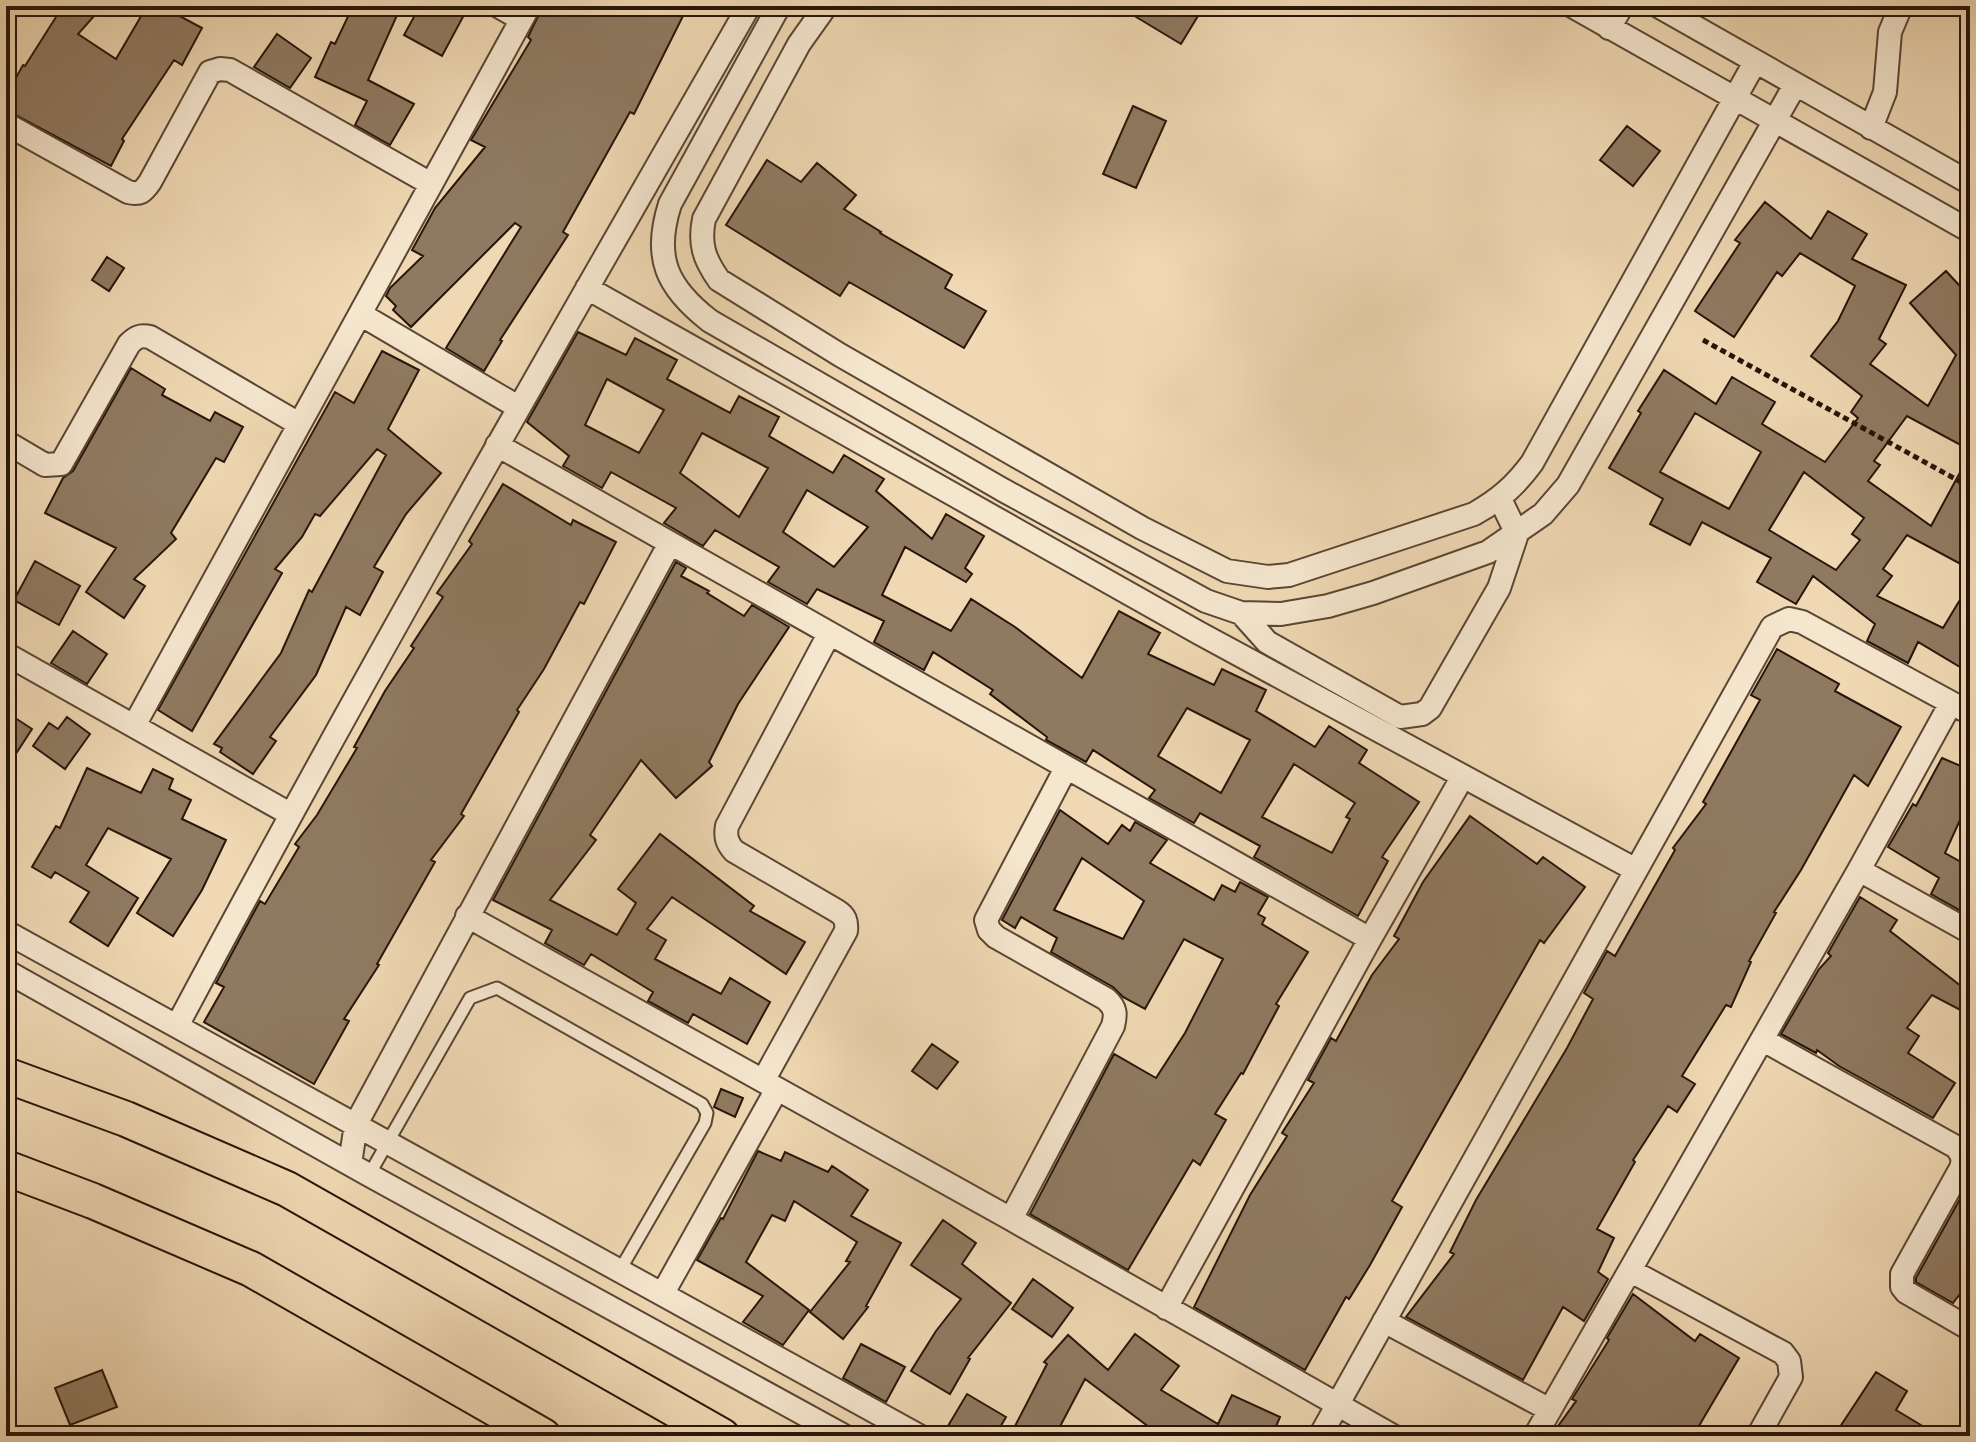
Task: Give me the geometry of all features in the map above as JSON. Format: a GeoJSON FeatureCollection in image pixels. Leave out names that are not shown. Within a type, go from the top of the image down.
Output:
{"type":"FeatureCollection","features":[{"type":"Feature","properties":{"kind":"main road"},"geometry":{"type":"LineString","coordinates":[[6,1075],[140,1125],[287,1189],[722,1436]]}},
{"type":"Feature","properties":{"kind":"main road"},"geometry":{"type":"LineString","coordinates":[[6,1168],[106,1206],[251,1269],[543,1436]]}},
{"type":"Feature","properties":{"kind":"street"},"geometry":{"type":"LineString","coordinates":[[135,724],[525,12],[498,6]]}},
{"type":"Feature","properties":{"kind":"street"},"geometry":{"type":"LineString","coordinates":[[177,1026],[290,814],[518,407],[749,6]]}},
{"type":"Feature","properties":{"kind":"street"},"geometry":{"type":"LineString","coordinates":[[779,6],[670,204],[661,231],[662,255],[673,282],[689,304],[710,321],[1003,490],[1206,601],[1241,613],[1281,614],[1328,606],[1373,593],[1488,552],[1543,514],[1568,485],[1795,85]]}},
{"type":"Feature","properties":{"kind":"street"},"geometry":{"type":"LineString","coordinates":[[826,6],[791,58],[704,219],[702,251],[719,280],[840,355],[1142,528],[1227,571],[1250,576],[1289,575],[1474,514],[1500,499],[1532,463],[1755,62]]}},
{"type":"Feature","properties":{"kind":"street"},"geometry":{"type":"LineString","coordinates":[[1572,6],[1970,231]]}},
{"type":"Feature","properties":{"kind":"street"},"geometry":{"type":"LineString","coordinates":[[1609,28],[1622,6]]}},
{"type":"Feature","properties":{"kind":"street"},"geometry":{"type":"LineString","coordinates":[[1658,6],[1970,183]]}},
{"type":"Feature","properties":{"kind":"street"},"geometry":{"type":"LineString","coordinates":[[1871,128],[1885,92],[1890,32],[1901,6]]}},
{"type":"Feature","properties":{"kind":"street"},"geometry":{"type":"LineString","coordinates":[[6,124],[136,194],[144,191],[150,182],[210,72],[230,70],[431,184]]}},
{"type":"Feature","properties":{"kind":"street"},"geometry":{"type":"LineString","coordinates":[[667,149],[691,164]]}},
{"type":"Feature","properties":{"kind":"street"},"geometry":{"type":"LineString","coordinates":[[587,288],[1199,633],[1636,870]]}},
{"type":"Feature","properties":{"kind":"street"},"geometry":{"type":"LineString","coordinates":[[670,334],[689,304]]}},
{"type":"Feature","properties":{"kind":"street"},"geometry":{"type":"LineString","coordinates":[[360,314],[518,407]]}},
{"type":"Feature","properties":{"kind":"street"},"geometry":{"type":"LineString","coordinates":[[6,442],[45,465],[61,464],[129,344],[143,335],[299,424]]}},
{"type":"Feature","properties":{"kind":"street"},"geometry":{"type":"LineString","coordinates":[[822,385],[840,355]]}},
{"type":"Feature","properties":{"kind":"street"},"geometry":{"type":"LineString","coordinates":[[497,445],[1370,939]]}},
{"type":"Feature","properties":{"kind":"street"},"geometry":{"type":"LineString","coordinates":[[1241,613],[1267,642],[1297,661],[1400,717],[1422,714],[1430,708],[1499,588],[1517,534],[1500,499]]}},
{"type":"Feature","properties":{"kind":"street"},"geometry":{"type":"LineString","coordinates":[[359,1170],[356,1124],[670,543]]}},
{"type":"Feature","properties":{"kind":"street"},"geometry":{"type":"LineString","coordinates":[[1241,613],[1250,576]]}},
{"type":"Feature","properties":{"kind":"street"},"geometry":{"type":"LineString","coordinates":[[1320,1436],[1772,627],[1789,619],[1802,622],[1961,708],[1859,870],[1535,1436]]}},
{"type":"Feature","properties":{"kind":"street"},"geometry":{"type":"LineString","coordinates":[[663,1293],[846,931],[844,916],[734,851],[726,835],[727,826],[829,634]]}},
{"type":"Feature","properties":{"kind":"street"},"geometry":{"type":"LineString","coordinates":[[6,654],[290,814]]}},
{"type":"Feature","properties":{"kind":"street"},"geometry":{"type":"LineString","coordinates":[[1011,1219],[1113,1026],[1116,1014],[1106,999],[996,937],[989,930],[986,920],[1066,768]]}},
{"type":"Feature","properties":{"kind":"street"},"geometry":{"type":"LineString","coordinates":[[1166,1308],[1463,776]]}},
{"type":"Feature","properties":{"kind":"street"},"geometry":{"type":"LineString","coordinates":[[1859,870],[1970,932]]}},
{"type":"Feature","properties":{"kind":"street"},"geometry":{"type":"LineString","coordinates":[[467,916],[1393,1436]]}},
{"type":"Feature","properties":{"kind":"street"},"geometry":{"type":"LineString","coordinates":[[6,932],[919,1436]]}},
{"type":"Feature","properties":{"kind":"street"},"geometry":{"type":"LineString","coordinates":[[6,971],[359,1170],[844,1436]]}},
{"type":"Feature","properties":{"kind":"street"},"geometry":{"type":"LineString","coordinates":[[1763,1040],[1956,1147],[1963,1162],[1961,1168],[1901,1281],[1906,1292],[1970,1329]]}},
{"type":"Feature","properties":{"kind":"street"},"geometry":{"type":"LineString","coordinates":[[591,1297],[615,1267]]}},
{"type":"Feature","properties":{"kind":"street"},"geometry":{"type":"LineString","coordinates":[[1631,1271],[1783,1353],[1789,1361],[1791,1377],[1758,1436]]}},
{"type":"Feature","properties":{"kind":"street"},"geometry":{"type":"LineString","coordinates":[[1384,1321],[1550,1410]]}},
{"type":"Feature","properties":{"kind":"lane"},"geometry":{"type":"LineString","coordinates":[[359,1170],[387,1141],[470,998],[497,988],[702,1104],[707,1113],[705,1123],[615,1267]]}},
{"type":"Feature","properties":{"kind":"path"},"geometry":{"type":"LineString","coordinates":[[1703,340],[1970,487]]}},
{"type":"Feature","properties":{"kind":"building"},"geometry":{"type":"Polygon","coordinates":[[[63,6],[103,6],[78,34],[116,59],[147,6],[161,6],[202,28],[182,65],[174,60],[122,139],[124,141],[111,166],[6,110],[6,96],[63,6]]]}},
{"type":"Feature","properties":{"kind":"building"},"geometry":{"type":"Polygon","coordinates":[[[353,6],[382,6],[398,13],[368,80],[414,104],[390,145],[355,125],[367,101],[315,77],[331,42],[335,44],[353,6]]]}},
{"type":"Feature","properties":{"kind":"building"},"geometry":{"type":"Polygon","coordinates":[[[420,6],[447,6],[464,15],[442,56],[404,35],[420,6]]]}},
{"type":"Feature","properties":{"kind":"building"},"geometry":{"type":"Polygon","coordinates":[[[543,6],[688,6],[634,114],[630,112],[563,232],[568,235],[500,340],[484,371],[446,348],[521,227],[515,223],[411,327],[393,310],[396,306],[386,296],[390,288],[423,256],[412,250],[435,208],[485,147],[471,140],[531,40],[528,37],[543,6]]]}},
{"type":"Feature","properties":{"kind":"building"},"geometry":{"type":"Polygon","coordinates":[[[1118,6],[1204,6],[1181,44],[1118,6]]]}},
{"type":"Feature","properties":{"kind":"building"},"geometry":{"type":"Polygon","coordinates":[[[277,34],[311,58],[290,88],[254,67],[277,34]]]}},
{"type":"Feature","properties":{"kind":"building"},"geometry":{"type":"Polygon","coordinates":[[[1133,106],[1166,121],[1136,188],[1103,174],[1133,106]]]}},
{"type":"Feature","properties":{"kind":"building"},"geometry":{"type":"Polygon","coordinates":[[[1627,126],[1660,151],[1633,186],[1600,160],[1627,126]]]}},
{"type":"Feature","properties":{"kind":"building"},"geometry":{"type":"Polygon","coordinates":[[[767,160],[801,182],[817,163],[856,195],[844,209],[952,275],[945,288],[986,311],[964,348],[849,282],[840,296],[726,225],[767,160]]]}},
{"type":"Feature","properties":{"kind":"building"},"geometry":{"type":"Polygon","coordinates":[[[1765,202],[1811,239],[1828,211],[1867,234],[1852,259],[1906,285],[1879,339],[1886,344],[1870,364],[1928,406],[1956,355],[1910,303],[1946,271],[1970,297],[1970,450],[1907,416],[1874,461],[1880,465],[1868,481],[1931,526],[1970,454],[1970,569],[1907,535],[1883,569],[1892,576],[1877,596],[1943,628],[1970,583],[1970,673],[1918,642],[1908,663],[1867,641],[1875,624],[1813,576],[1796,604],[1757,582],[1771,558],[1702,522],[1690,545],[1650,524],[1663,499],[1609,468],[1641,413],[1638,411],[1664,370],[1716,404],[1732,377],[1775,402],[1762,424],[1825,462],[1858,418],[1851,412],[1862,396],[1811,356],[1838,321],[1855,286],[1800,253],[1782,276],[1777,272],[1734,337],[1695,311],[1740,243],[1735,240],[1765,202]],[[1695,413],[1660,472],[1729,509],[1761,452],[1695,413]],[[1804,472],[1769,530],[1836,570],[1860,540],[1852,534],[1864,518],[1804,472]]]}},
{"type":"Feature","properties":{"kind":"building"},"geometry":{"type":"Polygon","coordinates":[[[107,257],[124,268],[109,291],[92,280],[107,257]]]}},
{"type":"Feature","properties":{"kind":"building"},"geometry":{"type":"Polygon","coordinates":[[[578,332],[626,355],[635,338],[677,360],[667,379],[730,413],[739,396],[779,417],[769,436],[833,473],[844,455],[884,479],[876,491],[932,539],[946,514],[984,536],[965,568],[972,574],[966,582],[905,547],[882,595],[951,631],[971,599],[1015,627],[1082,678],[1119,611],[1160,633],[1148,654],[1214,685],[1222,669],[1266,690],[1256,711],[1315,747],[1329,726],[1367,750],[1359,763],[1419,802],[1382,857],[1388,861],[1358,916],[1254,857],[1260,846],[1200,813],[1194,823],[1149,798],[1155,790],[1093,750],[1086,762],[1046,740],[1047,737],[990,694],[993,690],[933,652],[924,670],[874,642],[884,621],[817,589],[807,604],[768,582],[779,567],[715,530],[703,546],[664,523],[676,508],[611,472],[602,488],[563,466],[569,456],[527,422],[578,332]],[[607,379],[585,425],[639,453],[664,410],[607,379]],[[702,433],[680,473],[739,517],[768,468],[702,433]],[[807,490],[783,532],[834,567],[868,527],[807,490]],[[1187,708],[1158,756],[1221,793],[1250,740],[1187,708]],[[1294,764],[1262,817],[1332,853],[1355,803],[1294,764]]]}},
{"type":"Feature","properties":{"kind":"building"},"geometry":{"type":"Polygon","coordinates":[[[382,351],[419,370],[388,429],[441,473],[406,514],[374,567],[383,572],[360,615],[346,607],[316,675],[270,737],[276,741],[253,774],[220,752],[222,748],[214,744],[281,653],[309,590],[312,592],[386,455],[377,449],[320,516],[315,514],[302,537],[275,569],[282,573],[192,731],[158,710],[335,392],[354,403],[382,351]]]}},
{"type":"Feature","properties":{"kind":"building"},"geometry":{"type":"Polygon","coordinates":[[[131,368],[165,389],[162,395],[210,421],[215,412],[243,427],[224,462],[216,458],[171,533],[176,539],[134,579],[145,586],[124,618],[86,592],[116,548],[45,513],[63,478],[73,471],[131,368]]]}},
{"type":"Feature","properties":{"kind":"building"},"geometry":{"type":"Polygon","coordinates":[[[503,484],[571,525],[573,520],[616,542],[584,604],[580,602],[544,669],[517,710],[519,712],[461,814],[464,816],[431,860],[435,862],[379,965],[344,1019],[349,1021],[314,1084],[204,1022],[224,987],[216,983],[260,901],[265,904],[299,847],[295,844],[317,815],[357,748],[354,747],[385,691],[443,597],[437,593],[472,544],[469,541],[503,484]]]}},
{"type":"Feature","properties":{"kind":"building"},"geometry":{"type":"Polygon","coordinates":[[[35,561],[80,586],[59,625],[14,600],[35,561]]]}},
{"type":"Feature","properties":{"kind":"building"},"geometry":{"type":"Polygon","coordinates":[[[676,562],[686,568],[681,576],[744,616],[752,605],[789,627],[738,704],[709,762],[712,766],[676,798],[641,760],[590,835],[596,840],[550,900],[617,935],[636,903],[618,889],[660,834],[754,906],[750,911],[805,942],[786,974],[672,897],[647,929],[666,940],[655,959],[721,994],[730,978],[770,1002],[747,1044],[693,1014],[688,1023],[648,1001],[653,992],[591,954],[584,965],[545,943],[552,930],[493,900],[676,562]]]}},
{"type":"Feature","properties":{"kind":"building"},"geometry":{"type":"Polygon","coordinates":[[[73,631],[107,654],[87,684],[51,663],[73,631]]]}},
{"type":"Feature","properties":{"kind":"building"},"geometry":{"type":"Polygon","coordinates":[[[1777,649],[1839,684],[1835,691],[1901,727],[1868,786],[1854,775],[1774,912],[1749,961],[1731,1007],[1726,1005],[1682,1076],[1695,1084],[1677,1112],[1668,1106],[1633,1160],[1635,1162],[1597,1229],[1614,1238],[1598,1272],[1608,1279],[1584,1321],[1563,1307],[1523,1380],[1406,1317],[1454,1254],[1450,1252],[1476,1200],[1593,999],[1584,993],[1607,951],[1615,956],[1675,850],[1673,848],[1706,804],[1703,802],[1760,700],[1751,695],[1777,649]]]}},
{"type":"Feature","properties":{"kind":"building"},"geometry":{"type":"Polygon","coordinates":[[[6,712],[32,729],[6,769],[6,712]]]}},
{"type":"Feature","properties":{"kind":"building"},"geometry":{"type":"Polygon","coordinates":[[[67,717],[90,734],[65,769],[33,746],[49,723],[58,729],[67,717]]]}},
{"type":"Feature","properties":{"kind":"building"},"geometry":{"type":"Polygon","coordinates":[[[1942,758],[1970,770],[1970,798],[1945,853],[1970,867],[1970,916],[1931,894],[1939,878],[1888,847],[1913,804],[1916,806],[1942,758]]]}},
{"type":"Feature","properties":{"kind":"building"},"geometry":{"type":"Polygon","coordinates":[[[87,768],[141,793],[153,769],[173,779],[169,789],[191,800],[182,819],[226,840],[202,890],[173,936],[137,913],[171,859],[108,828],[86,865],[138,898],[108,946],[70,922],[89,892],[55,872],[51,878],[32,867],[56,826],[60,828],[87,768]]]}},
{"type":"Feature","properties":{"kind":"building"},"geometry":{"type":"Polygon","coordinates":[[[1060,810],[1108,844],[1122,825],[1130,831],[1135,822],[1167,840],[1150,863],[1214,900],[1222,885],[1235,892],[1240,882],[1268,897],[1258,914],[1265,918],[1262,924],[1308,952],[1276,1004],[1279,1006],[1243,1074],[1215,1114],[1226,1120],[1200,1165],[1193,1160],[1128,1270],[1030,1214],[1114,1054],[1156,1078],[1185,1033],[1223,959],[1184,939],[1145,1009],[1051,952],[1057,938],[1021,917],[1015,928],[1002,920],[1060,810]],[[1082,858],[1054,910],[1123,939],[1144,901],[1082,858]]]}},
{"type":"Feature","properties":{"kind":"building"},"geometry":{"type":"Polygon","coordinates":[[[1470,816],[1537,864],[1543,857],[1585,887],[1544,943],[1540,940],[1392,1201],[1402,1207],[1305,1370],[1194,1307],[1250,1195],[1287,1136],[1282,1133],[1314,1083],[1308,1080],[1331,1038],[1336,1041],[1372,975],[1399,939],[1394,936],[1423,882],[1470,816]]]}},
{"type":"Feature","properties":{"kind":"building"},"geometry":{"type":"Polygon","coordinates":[[[1860,897],[1897,920],[1890,931],[1970,993],[1970,1015],[1932,995],[1907,1028],[1919,1036],[1908,1053],[1955,1083],[1933,1118],[1839,1066],[1817,1050],[1816,1053],[1781,1034],[1819,969],[1831,956],[1828,953],[1860,897]]]}},
{"type":"Feature","properties":{"kind":"building"},"geometry":{"type":"Polygon","coordinates":[[[932,1044],[958,1062],[937,1089],[912,1071],[932,1044]]]}},
{"type":"Feature","properties":{"kind":"building"},"geometry":{"type":"Polygon","coordinates":[[[721,1089],[743,1098],[735,1117],[714,1107],[721,1089]]]}},
{"type":"Feature","properties":{"kind":"building"},"geometry":{"type":"Polygon","coordinates":[[[758,1151],[781,1161],[785,1152],[828,1172],[832,1166],[868,1190],[851,1216],[901,1243],[868,1307],[843,1339],[810,1312],[850,1262],[846,1261],[857,1242],[794,1201],[785,1221],[772,1215],[746,1262],[809,1310],[783,1345],[743,1322],[763,1296],[697,1260],[723,1219],[758,1151]]]}},
{"type":"Feature","properties":{"kind":"building"},"geometry":{"type":"Polygon","coordinates":[[[1970,1181],[1970,1281],[1953,1303],[1916,1282],[1916,1278],[1970,1181]]]}},
{"type":"Feature","properties":{"kind":"building"},"geometry":{"type":"Polygon","coordinates":[[[943,1220],[976,1243],[962,1264],[1011,1303],[968,1358],[950,1394],[911,1371],[961,1299],[911,1265],[943,1220]]]}},
{"type":"Feature","properties":{"kind":"building"},"geometry":{"type":"Polygon","coordinates":[[[1033,1279],[1073,1308],[1052,1337],[1012,1309],[1033,1279]]]}},
{"type":"Feature","properties":{"kind":"building"},"geometry":{"type":"Polygon","coordinates":[[[1633,1294],[1695,1341],[1700,1334],[1739,1358],[1693,1436],[1551,1436],[1576,1401],[1572,1399],[1633,1294]]]}},
{"type":"Feature","properties":{"kind":"building"},"geometry":{"type":"Polygon","coordinates":[[[1135,1334],[1179,1366],[1161,1390],[1218,1424],[1232,1395],[1280,1417],[1272,1436],[1161,1436],[1085,1379],[1055,1436],[1025,1436],[1013,1430],[1047,1364],[1044,1362],[1068,1335],[1108,1370],[1135,1334]]]}},
{"type":"Feature","properties":{"kind":"building"},"geometry":{"type":"Polygon","coordinates":[[[861,1344],[905,1367],[886,1402],[843,1378],[861,1344]]]}},
{"type":"Feature","properties":{"kind":"building"},"geometry":{"type":"Polygon","coordinates":[[[102,1370],[117,1407],[70,1425],[55,1388],[102,1370]]]}},
{"type":"Feature","properties":{"kind":"building"},"geometry":{"type":"Polygon","coordinates":[[[1876,1372],[1907,1391],[1896,1410],[1939,1436],[1834,1436],[1876,1372]]]}},
{"type":"Feature","properties":{"kind":"building"},"geometry":{"type":"Polygon","coordinates":[[[967,1394],[1006,1417],[995,1436],[942,1436],[967,1394]]]}}]}
